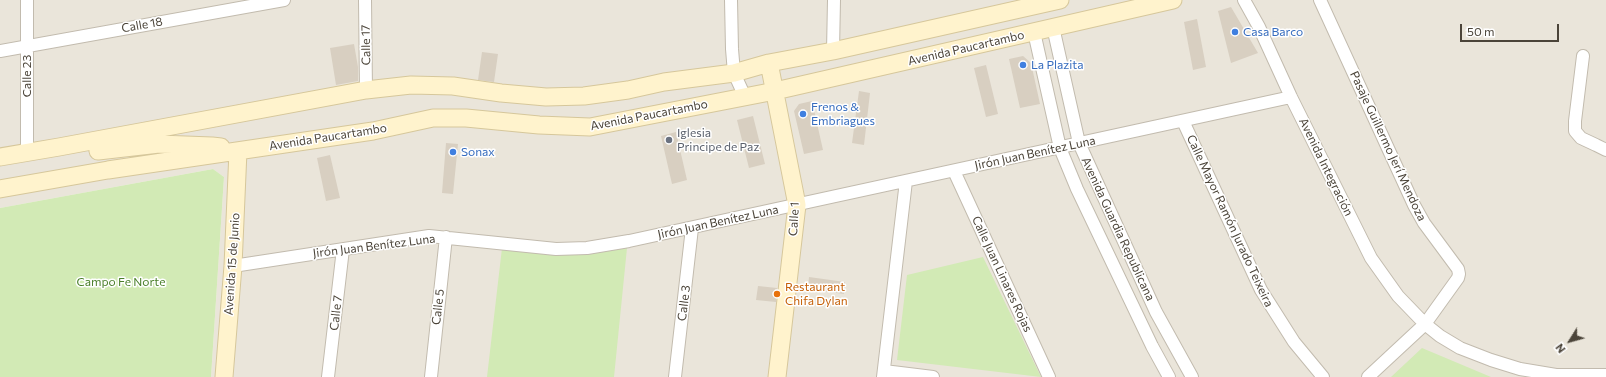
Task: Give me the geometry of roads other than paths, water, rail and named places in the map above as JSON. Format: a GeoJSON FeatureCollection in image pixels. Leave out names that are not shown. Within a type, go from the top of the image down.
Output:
{"type":"FeatureCollection","features":[{"type":"Feature","properties":{"kind":"main road"},"geometry":{"type":"LineString","coordinates":[[0,157],[366,90],[411,85],[453,86],[501,93],[546,97],[584,96],[628,90],[664,82],[734,73],[769,63],[833,51],[1060,0]]}},
{"type":"Feature","properties":{"kind":"main road","name":"Avenida Paucartambo"},"geometry":{"type":"LineString","coordinates":[[0,189],[108,170],[373,131],[433,118],[466,118],[539,125],[590,127],[775,91],[1173,0]]}},
{"type":"Feature","properties":{"kind":"main road","name":"Calle 1"},"geometry":{"type":"LineString","coordinates":[[769,63],[797,205],[777,377]]}},
{"type":"Feature","properties":{"kind":"main road"},"geometry":{"type":"LineString","coordinates":[[59,147],[82,152],[159,144],[212,146],[238,151]]}},
{"type":"Feature","properties":{"kind":"main road","name":"Avenida 15 de Junio"},"geometry":{"type":"LineString","coordinates":[[224,377],[233,266],[238,151]]}},
{"type":"Feature","properties":{"kind":"street","name":"Calle 23"},"geometry":{"type":"LineString","coordinates":[[27,0],[28,152]]}},
{"type":"Feature","properties":{"kind":"street","name":"Calle 18"},"geometry":{"type":"LineString","coordinates":[[0,51],[258,2],[284,0]]}},
{"type":"Feature","properties":{"kind":"street","name":"Calle 17"},"geometry":{"type":"LineString","coordinates":[[365,0],[366,90]]}},
{"type":"Feature","properties":{"kind":"street"},"geometry":{"type":"LineString","coordinates":[[731,0],[734,73],[745,97]]}},
{"type":"Feature","properties":{"kind":"street"},"geometry":{"type":"LineString","coordinates":[[833,51],[834,0]]}},
{"type":"Feature","properties":{"kind":"street","name":"Avenida Integración"},"geometry":{"type":"LineString","coordinates":[[1244,0],[1259,27],[1291,97],[1371,258],[1398,296],[1425,324],[1440,336],[1460,348],[1520,369],[1556,375],[1606,375]]}},
{"type":"Feature","properties":{"kind":"street","name":"Pasaje Guillermo Jerí Mendoza"},"geometry":{"type":"LineString","coordinates":[[1320,0],[1414,205],[1424,222],[1458,269],[1458,278],[1425,324],[1368,377]]}},
{"type":"Feature","properties":{"kind":"street","name":"Avenida Guardia Republicana"},"geometry":{"type":"LineString","coordinates":[[1053,27],[1079,143],[1156,312],[1192,377]]}},
{"type":"Feature","properties":{"kind":"street","name":"Avenida Guardia Republicana"},"geometry":{"type":"LineString","coordinates":[[1034,32],[1060,148],[1077,189],[1152,346],[1169,377]]}},
{"type":"Feature","properties":{"kind":"street"},"geometry":{"type":"LineString","coordinates":[[1583,56],[1574,121],[1575,131],[1580,138],[1606,150]]}},
{"type":"Feature","properties":{"kind":"street","name":"Jirón Juan Benítez Luna"},"geometry":{"type":"LineString","coordinates":[[233,266],[429,236],[556,249],[629,241],[1291,97]]}},
{"type":"Feature","properties":{"kind":"street","name":"Calle Mayor Ramón Jurado Teixeira"},"geometry":{"type":"LineString","coordinates":[[1183,121],[1264,296],[1294,342],[1323,377]]}},
{"type":"Feature","properties":{"kind":"street","name":"Calle Juan Linares Rojas"},"geometry":{"type":"LineString","coordinates":[[954,171],[1049,377]]}},
{"type":"Feature","properties":{"kind":"street"},"geometry":{"type":"LineString","coordinates":[[906,181],[884,374],[933,377]]}},
{"type":"Feature","properties":{"kind":"street","name":"Calle 3"},"geometry":{"type":"LineString","coordinates":[[675,377],[692,228]]}},
{"type":"Feature","properties":{"kind":"street","name":"Calle 5"},"geometry":{"type":"LineString","coordinates":[[431,377],[446,238]]}},
{"type":"Feature","properties":{"kind":"street","name":"Calle 7"},"geometry":{"type":"LineString","coordinates":[[328,377],[343,249]]}},
{"type":"Feature","properties":{"kind":"place","name":"Casa Barco"},"geometry":{"type":"Point","coordinates":[1235,32]}},
{"type":"Feature","properties":{"kind":"place","name":"La Plazita"},"geometry":{"type":"Point","coordinates":[1023,65]}},
{"type":"Feature","properties":{"kind":"place","name":"Frenos & Embriagues"},"geometry":{"type":"Point","coordinates":[803,114]}},
{"type":"Feature","properties":{"kind":"place","name":"Iglesia Principe de Paz"},"geometry":{"type":"Point","coordinates":[669,140]}},
{"type":"Feature","properties":{"kind":"place","name":"Sonax"},"geometry":{"type":"Point","coordinates":[453,152]}},
{"type":"Feature","properties":{"kind":"place","name":"Restaurant Chifa Dylan"},"geometry":{"type":"Point","coordinates":[777,294]}},
{"type":"Feature","properties":{"kind":"park label","name":"Campo Fe Norte"},"geometry":{"type":"Point","coordinates":[121,282]}}]}
